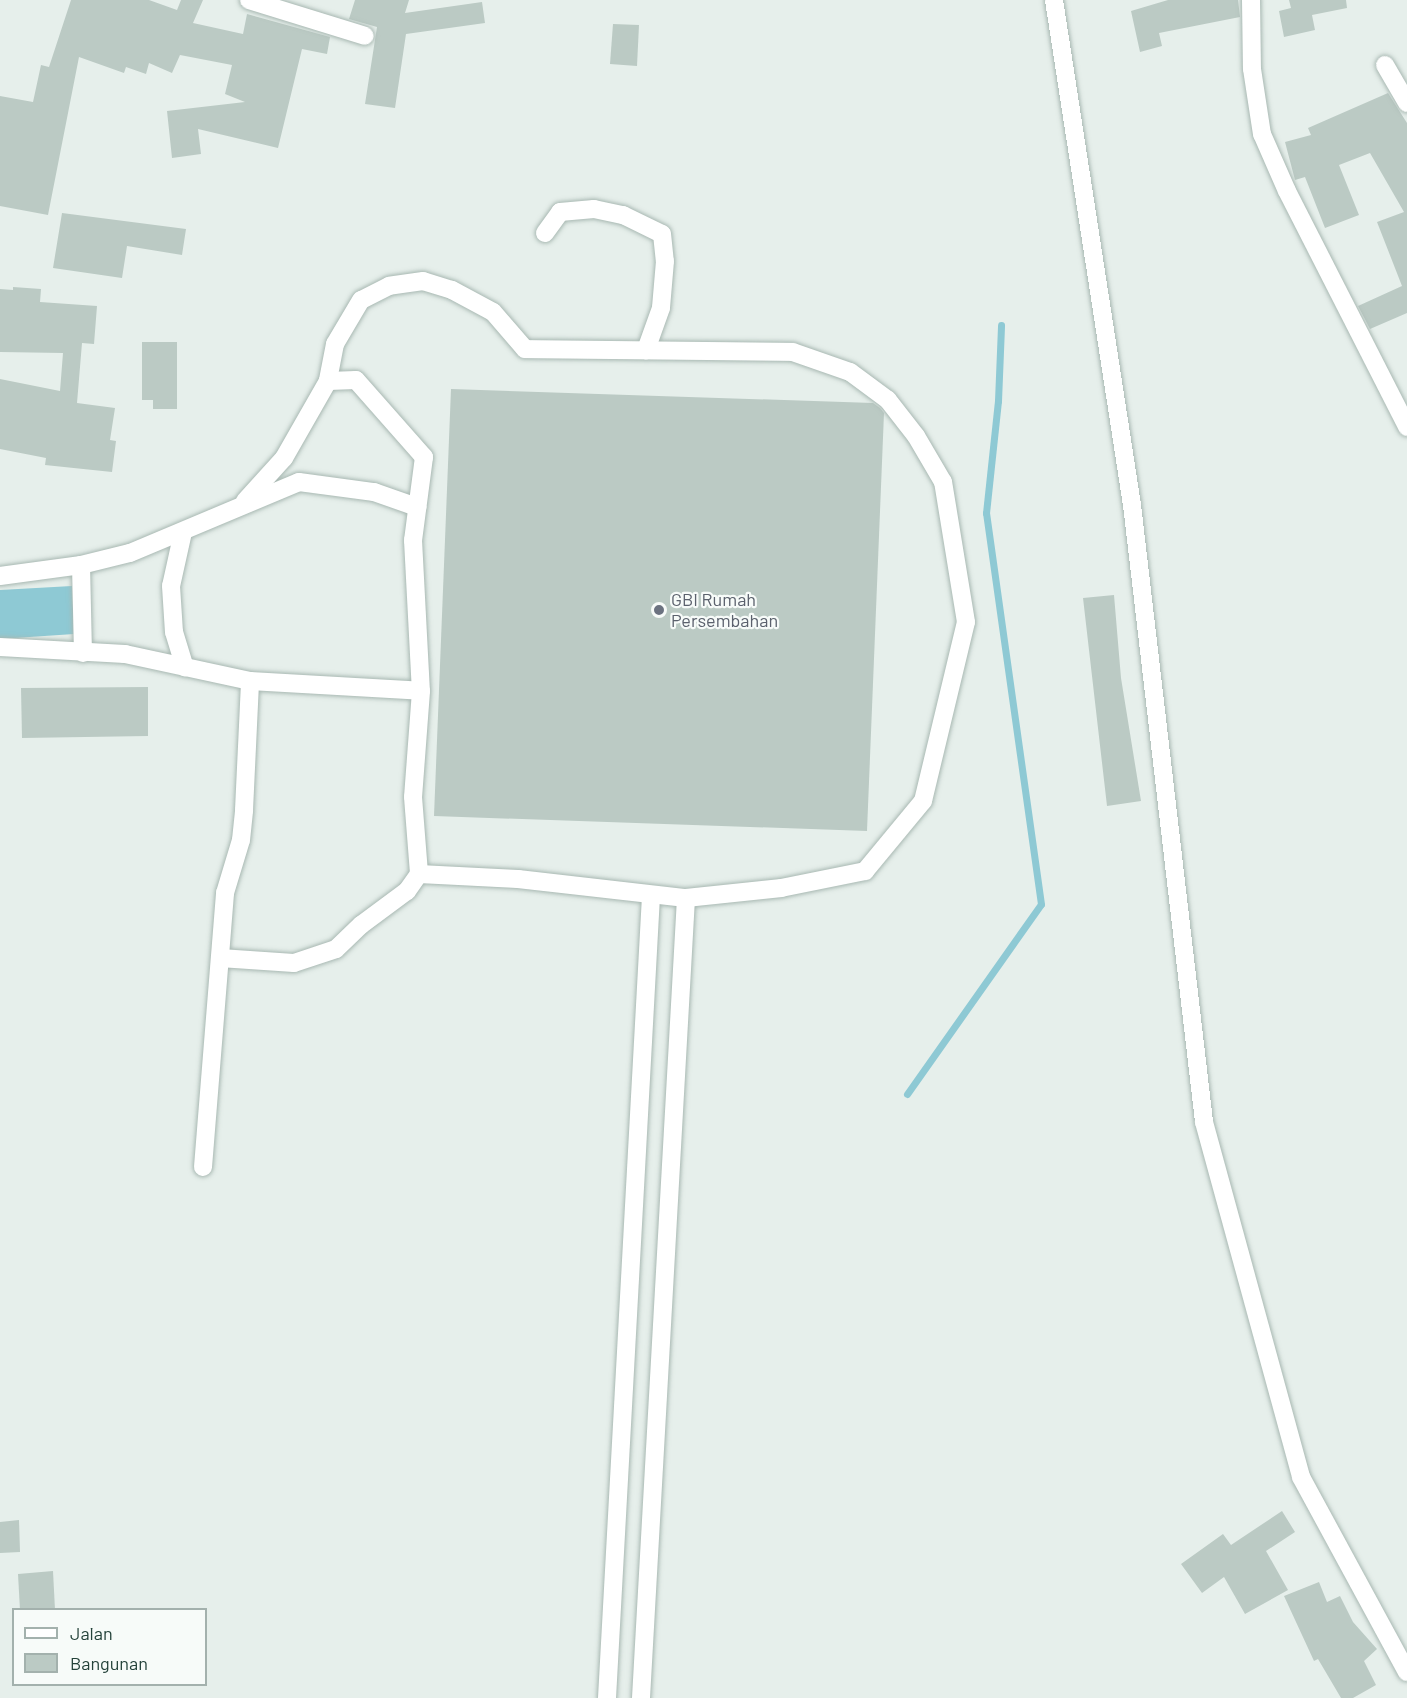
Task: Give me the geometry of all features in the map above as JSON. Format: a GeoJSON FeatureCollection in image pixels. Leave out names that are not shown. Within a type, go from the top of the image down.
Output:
{"type":"FeatureCollection","features":[{"type":"Feature","properties":{"kind":"street"},"geometry":{"type":"LineString","coordinates":[[249,0],[364,36]]}},
{"type":"Feature","properties":{"kind":"street"},"geometry":{"type":"LineString","coordinates":[[1054,0],[1131,505],[1204,1122],[1302,1477],[1407,1672]]}},
{"type":"Feature","properties":{"kind":"street"},"geometry":{"type":"LineString","coordinates":[[1251,0],[1252,69],[1262,134],[1287,191],[1407,427]]}},
{"type":"Feature","properties":{"kind":"street"},"geometry":{"type":"LineString","coordinates":[[1385,65],[1407,103]]}},
{"type":"Feature","properties":{"kind":"street"},"geometry":{"type":"LineString","coordinates":[[545,233],[560,212],[594,209],[623,215],[663,234],[665,261],[660,308],[646,350]]}},
{"type":"Feature","properties":{"kind":"street"},"geometry":{"type":"LineString","coordinates":[[245,501],[284,458],[328,381],[335,344],[361,300],[389,286],[423,281],[452,290],[493,312],[525,349],[793,352],[850,372],[888,400],[916,436],[943,482],[966,622],[923,801],[865,871],[781,888],[686,898],[651,896],[518,879],[419,874]]}},
{"type":"Feature","properties":{"kind":"street"},"geometry":{"type":"LineString","coordinates":[[220,958],[294,963],[336,949],[361,925],[407,891],[419,874],[413,797],[421,692],[413,540],[424,457],[356,380],[328,381]]}},
{"type":"Feature","properties":{"kind":"street"},"geometry":{"type":"LineString","coordinates":[[0,576],[81,565],[130,553],[183,532],[245,501],[299,482],[374,492],[417,507]]}},
{"type":"Feature","properties":{"kind":"street"},"geometry":{"type":"LineString","coordinates":[[183,532],[171,586],[174,632],[185,667]]}},
{"type":"Feature","properties":{"kind":"street"},"geometry":{"type":"LineString","coordinates":[[81,565],[83,652]]}},
{"type":"Feature","properties":{"kind":"street"},"geometry":{"type":"LineString","coordinates":[[0,647],[125,654],[250,681],[421,692]]}},
{"type":"Feature","properties":{"kind":"street"},"geometry":{"type":"LineString","coordinates":[[202,1167],[225,893],[241,840],[250,681]]}},
{"type":"Feature","properties":{"kind":"street"},"geometry":{"type":"LineString","coordinates":[[607,1698],[651,896]]}},
{"type":"Feature","properties":{"kind":"street"},"geometry":{"type":"LineString","coordinates":[[641,1698],[686,898]]}},
{"type":"Feature","properties":{"kind":"water"},"geometry":{"type":"Polygon","coordinates":[[[72,586],[74,634],[0,639],[0,590],[72,586]]]}},
{"type":"Feature","properties":{"kind":"building"},"geometry":{"type":"Polygon","coordinates":[[[71,0],[149,0],[177,10],[181,0],[203,0],[193,23],[243,34],[247,14],[330,37],[327,54],[302,49],[278,148],[198,129],[201,154],[172,158],[167,111],[245,102],[225,94],[232,65],[180,55],[172,73],[149,63],[146,74],[126,67],[124,73],[79,57],[48,215],[0,206],[0,96],[33,102],[41,65],[49,67],[71,0]]]}},
{"type":"Feature","properties":{"kind":"building"},"geometry":{"type":"Polygon","coordinates":[[[355,0],[409,0],[405,13],[482,2],[485,23],[406,34],[395,108],[365,104],[377,27],[349,19],[355,0]]]}},
{"type":"Feature","properties":{"kind":"building"},"geometry":{"type":"Polygon","coordinates":[[[1168,0],[1238,0],[1240,17],[1159,33],[1162,46],[1140,52],[1131,11],[1168,0]]]}},
{"type":"Feature","properties":{"kind":"building"},"geometry":{"type":"Polygon","coordinates":[[[1289,0],[1346,0],[1347,8],[1312,15],[1315,30],[1284,37],[1279,11],[1291,8],[1289,0]]]}},
{"type":"Feature","properties":{"kind":"building"},"geometry":{"type":"Polygon","coordinates":[[[613,24],[639,25],[637,66],[610,64],[613,24]]]}},
{"type":"Feature","properties":{"kind":"building"},"geometry":{"type":"Polygon","coordinates":[[[1388,93],[1407,123],[1407,313],[1370,329],[1358,306],[1402,286],[1377,222],[1404,212],[1370,153],[1339,165],[1359,215],[1325,228],[1305,177],[1295,180],[1285,142],[1311,135],[1308,128],[1388,93]]]}},
{"type":"Feature","properties":{"kind":"building"},"geometry":{"type":"Polygon","coordinates":[[[62,213],[186,229],[182,255],[127,246],[122,278],[53,268],[62,213]]]}},
{"type":"Feature","properties":{"kind":"building"},"geometry":{"type":"Polygon","coordinates":[[[13,287],[41,289],[40,302],[97,306],[94,344],[82,343],[77,403],[115,408],[110,440],[116,441],[112,472],[45,465],[46,458],[0,449],[0,379],[60,391],[63,353],[0,352],[0,289],[13,290],[13,287]]]}},
{"type":"Feature","properties":{"kind":"building"},"geometry":{"type":"Polygon","coordinates":[[[142,342],[177,342],[177,409],[153,409],[153,400],[142,400],[142,342]]]}},
{"type":"Feature","properties":{"kind":"building","name":"GBI Rumah Persembahan"},"geometry":{"type":"Polygon","coordinates":[[[451,389],[873,403],[880,408],[884,413],[867,831],[434,816],[451,389]]]}},
{"type":"Feature","properties":{"kind":"building"},"geometry":{"type":"Polygon","coordinates":[[[1114,595],[1121,678],[1141,801],[1107,806],[1083,598],[1114,595]]]}},
{"type":"Feature","properties":{"kind":"building"},"geometry":{"type":"Polygon","coordinates":[[[148,687],[148,736],[22,738],[21,688],[148,687]]]}},
{"type":"Feature","properties":{"kind":"building"},"geometry":{"type":"Polygon","coordinates":[[[1282,1511],[1295,1532],[1266,1551],[1288,1590],[1245,1614],[1224,1577],[1202,1593],[1181,1564],[1223,1534],[1231,1545],[1282,1511]]]}},
{"type":"Feature","properties":{"kind":"building"},"geometry":{"type":"Polygon","coordinates":[[[19,1520],[20,1552],[0,1553],[0,1522],[19,1520]]]}},
{"type":"Feature","properties":{"kind":"building"},"geometry":{"type":"Polygon","coordinates":[[[53,1571],[55,1608],[20,1608],[18,1574],[53,1571]]]}},
{"type":"Feature","properties":{"kind":"building"},"geometry":{"type":"Polygon","coordinates":[[[1319,1582],[1327,1602],[1340,1596],[1353,1622],[1377,1649],[1364,1661],[1376,1685],[1353,1698],[1341,1698],[1318,1659],[1314,1661],[1284,1596],[1319,1582]]]}},
{"type":"Feature","properties":{"kind":"waterway"},"geometry":{"type":"LineString","coordinates":[[907,1094],[1041,904],[986,513],[998,401],[1001,325]]}},
{"type":"Feature","properties":{"kind":"place","name":"GBI Rumah Persembahan"},"geometry":{"type":"Point","coordinates":[659,610]}}]}
